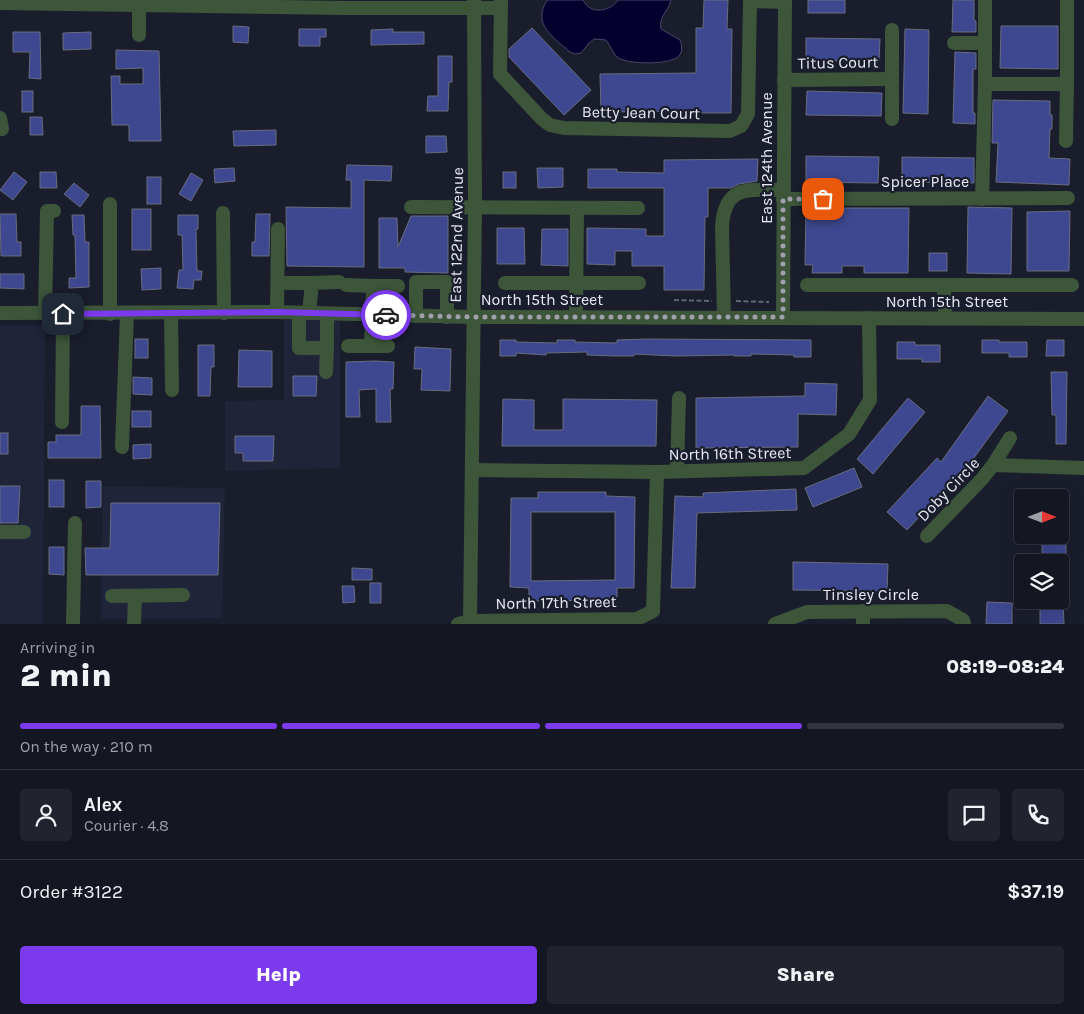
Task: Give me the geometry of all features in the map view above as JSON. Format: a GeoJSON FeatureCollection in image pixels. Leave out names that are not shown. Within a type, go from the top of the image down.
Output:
{"type":"FeatureCollection","features":[{"type":"Feature","properties":{"kind":"street"},"geometry":{"type":"LineString","coordinates":[[982,199],[985,0]]}},
{"type":"Feature","properties":{"kind":"street"},"geometry":{"type":"LineString","coordinates":[[1066,141],[1067,0]]}},
{"type":"Feature","properties":{"kind":"street"},"geometry":{"type":"LineString","coordinates":[[750,1],[785,1]]}},
{"type":"Feature","properties":{"kind":"street","name":"Betty Jean Court"},"geometry":{"type":"LineString","coordinates":[[0,3],[501,4],[500,74],[550,126],[564,128],[730,131],[741,126],[748,114],[750,1]]}},
{"type":"Feature","properties":{"kind":"street","name":"East 124th Avenue"},"geometry":{"type":"LineString","coordinates":[[783,317],[785,1]]}},
{"type":"Feature","properties":{"kind":"street"},"geometry":{"type":"LineString","coordinates":[[139,2],[139,35]]}},
{"type":"Feature","properties":{"kind":"street","name":"East 122nd Avenue"},"geometry":{"type":"LineString","coordinates":[[464,623],[472,470],[475,207],[474,4]]}},
{"type":"Feature","properties":{"kind":"street"},"geometry":{"type":"LineString","coordinates":[[892,30],[892,119]]}},
{"type":"Feature","properties":{"kind":"street"},"geometry":{"type":"LineString","coordinates":[[954,43],[985,43]]}},
{"type":"Feature","properties":{"kind":"street","name":"Titus Court"},"geometry":{"type":"LineString","coordinates":[[784,80],[892,79]]}},
{"type":"Feature","properties":{"kind":"street"},"geometry":{"type":"LineString","coordinates":[[985,84],[1067,84]]}},
{"type":"Feature","properties":{"kind":"street","name":"Spicer Place"},"geometry":{"type":"LineString","coordinates":[[724,317],[723,212],[734,195],[751,190],[783,195],[982,199],[1068,198]]}},
{"type":"Feature","properties":{"kind":"street"},"geometry":{"type":"LineString","coordinates":[[110,204],[110,314]]}},
{"type":"Feature","properties":{"kind":"street"},"geometry":{"type":"LineString","coordinates":[[411,207],[638,208]]}},
{"type":"Feature","properties":{"kind":"street"},"geometry":{"type":"LineString","coordinates":[[576,317],[577,208]]}},
{"type":"Feature","properties":{"kind":"street"},"geometry":{"type":"LineString","coordinates":[[45,314],[47,211],[54,211]]}},
{"type":"Feature","properties":{"kind":"street"},"geometry":{"type":"LineString","coordinates":[[224,212],[224,313]]}},
{"type":"Feature","properties":{"kind":"street"},"geometry":{"type":"LineString","coordinates":[[277,312],[278,229]]}},
{"type":"Feature","properties":{"kind":"street"},"geometry":{"type":"LineString","coordinates":[[416,316],[416,282],[447,282],[447,317]]}},
{"type":"Feature","properties":{"kind":"street"},"geometry":{"type":"LineString","coordinates":[[505,283],[639,282]]}},
{"type":"Feature","properties":{"kind":"street"},"geometry":{"type":"LineString","coordinates":[[288,283],[398,286]]}},
{"type":"Feature","properties":{"kind":"street"},"geometry":{"type":"LineString","coordinates":[[312,283],[304,313],[299,348],[327,348]]}},
{"type":"Feature","properties":{"kind":"street"},"geometry":{"type":"LineString","coordinates":[[807,285],[1072,285]]}},
{"type":"Feature","properties":{"kind":"street"},"geometry":{"type":"LineString","coordinates":[[371,346],[373,291],[375,286]]}},
{"type":"Feature","properties":{"kind":"street"},"geometry":{"type":"LineString","coordinates":[[944,286],[945,318]]}},
{"type":"Feature","properties":{"kind":"street","name":"North 15th Street"},"geometry":{"type":"LineString","coordinates":[[0,313],[171,314],[277,312],[447,317],[1084,319]]}},
{"type":"Feature","properties":{"kind":"street"},"geometry":{"type":"LineString","coordinates":[[62,422],[63,314]]}},
{"type":"Feature","properties":{"kind":"street"},"geometry":{"type":"LineString","coordinates":[[122,447],[127,314]]}},
{"type":"Feature","properties":{"kind":"street"},"geometry":{"type":"LineString","coordinates":[[171,314],[172,390]]}},
{"type":"Feature","properties":{"kind":"street"},"geometry":{"type":"LineString","coordinates":[[326,372],[327,314]]}},
{"type":"Feature","properties":{"kind":"street","name":"North 16th Street"},"geometry":{"type":"LineString","coordinates":[[472,470],[657,472],[804,468],[849,434],[870,400],[870,318]]}},
{"type":"Feature","properties":{"kind":"street"},"geometry":{"type":"LineString","coordinates":[[348,346],[388,346]]}},
{"type":"Feature","properties":{"kind":"street"},"geometry":{"type":"LineString","coordinates":[[677,471],[679,398]]}},
{"type":"Feature","properties":{"kind":"street"},"geometry":{"type":"LineString","coordinates":[[993,465],[1010,438]]}},
{"type":"Feature","properties":{"kind":"street","name":"Doby Circle"},"geometry":{"type":"LineString","coordinates":[[927,536],[993,465],[1084,468]]}},
{"type":"Feature","properties":{"kind":"street","name":"North 16th Street"},"geometry":{"type":"LineString","coordinates":[[654,611],[657,472]]}},
{"type":"Feature","properties":{"kind":"street"},"geometry":{"type":"LineString","coordinates":[[74,624],[75,523]]}},
{"type":"Feature","properties":{"kind":"street"},"geometry":{"type":"LineString","coordinates":[[0,532],[24,532]]}},
{"type":"Feature","properties":{"kind":"street"},"geometry":{"type":"LineString","coordinates":[[112,596],[183,595]]}},
{"type":"Feature","properties":{"kind":"street"},"geometry":{"type":"LineString","coordinates":[[134,624],[135,596]]}},
{"type":"Feature","properties":{"kind":"street","name":"North 17th Street"},"geometry":{"type":"LineString","coordinates":[[464,623],[637,619],[654,611]]}},
{"type":"Feature","properties":{"kind":"street","name":"Tinsley Circle"},"geometry":{"type":"LineString","coordinates":[[780,623],[807,612],[863,618],[947,611],[963,620],[964,624]]}},
{"type":"Feature","properties":{"kind":"shaded area"},"geometry":{"type":"Polygon","coordinates":[[[547,0],[583,0],[590,8],[600,10],[610,7],[618,0],[671,0],[660,25],[661,29],[680,40],[681,52],[679,56],[667,61],[639,63],[622,60],[617,57],[606,40],[594,39],[581,53],[575,54],[570,52],[546,30],[542,17],[547,0]]]}},
{"type":"Feature","properties":{"kind":"shaded area"},"geometry":{"type":"Polygon","coordinates":[[[284,320],[340,320],[340,468],[225,471],[225,401],[284,400],[284,320]]]}},
{"type":"Feature","properties":{"kind":"shaded area"},"geometry":{"type":"Polygon","coordinates":[[[0,325],[45,325],[43,624],[0,624],[0,325]]]}},
{"type":"Feature","properties":{"kind":"shaded area"},"geometry":{"type":"Polygon","coordinates":[[[103,486],[225,488],[222,618],[101,619],[103,486]]]}},
{"type":"Feature","properties":{"kind":"building"},"geometry":{"type":"Polygon","coordinates":[[[704,0],[728,0],[727,29],[732,29],[731,113],[695,113],[695,111],[601,112],[600,74],[696,73],[696,28],[703,28],[704,0]]]}},
{"type":"Feature","properties":{"kind":"building"},"geometry":{"type":"Polygon","coordinates":[[[808,0],[845,0],[845,13],[808,13],[808,0]]]}},
{"type":"Feature","properties":{"kind":"building"},"geometry":{"type":"Polygon","coordinates":[[[953,0],[974,0],[976,32],[952,32],[953,0]]]}},
{"type":"Feature","properties":{"kind":"building"},"geometry":{"type":"Polygon","coordinates":[[[233,26],[249,27],[248,43],[233,42],[233,26]]]}},
{"type":"Feature","properties":{"kind":"building"},"geometry":{"type":"Polygon","coordinates":[[[1001,26],[1058,26],[1058,69],[1000,68],[1001,26]]]}},
{"type":"Feature","properties":{"kind":"building"},"geometry":{"type":"Polygon","coordinates":[[[532,28],[591,90],[564,115],[509,57],[509,49],[532,28]]]}},
{"type":"Feature","properties":{"kind":"building"},"geometry":{"type":"Polygon","coordinates":[[[299,29],[326,29],[326,37],[320,37],[320,46],[299,46],[299,29]]]}},
{"type":"Feature","properties":{"kind":"building"},"geometry":{"type":"Polygon","coordinates":[[[393,29],[393,32],[424,32],[424,44],[371,45],[371,30],[393,29]]]}},
{"type":"Feature","properties":{"kind":"building"},"geometry":{"type":"Polygon","coordinates":[[[905,29],[929,30],[928,114],[903,113],[905,29]]]}},
{"type":"Feature","properties":{"kind":"building"},"geometry":{"type":"Polygon","coordinates":[[[13,32],[40,32],[41,79],[29,78],[30,52],[13,52],[13,32]]]}},
{"type":"Feature","properties":{"kind":"building"},"geometry":{"type":"Polygon","coordinates":[[[91,32],[91,49],[63,50],[63,33],[91,32]]]}},
{"type":"Feature","properties":{"kind":"building"},"geometry":{"type":"Polygon","coordinates":[[[806,38],[880,39],[879,62],[806,60],[806,38]]]}},
{"type":"Feature","properties":{"kind":"building"},"geometry":{"type":"Polygon","coordinates":[[[116,50],[159,51],[161,141],[129,141],[129,125],[112,125],[111,76],[120,76],[120,84],[143,84],[143,68],[116,69],[116,50]]]}},
{"type":"Feature","properties":{"kind":"building"},"geometry":{"type":"Polygon","coordinates":[[[955,52],[976,53],[976,69],[973,69],[973,113],[975,113],[975,124],[953,123],[955,52]]]}},
{"type":"Feature","properties":{"kind":"building"},"geometry":{"type":"Polygon","coordinates":[[[438,56],[452,56],[452,82],[449,82],[448,111],[427,111],[428,96],[438,96],[438,56]]]}},
{"type":"Feature","properties":{"kind":"building"},"geometry":{"type":"Polygon","coordinates":[[[22,91],[33,91],[33,112],[22,112],[22,91]]]}},
{"type":"Feature","properties":{"kind":"building"},"geometry":{"type":"Polygon","coordinates":[[[807,91],[882,93],[881,116],[806,115],[807,91]]]}},
{"type":"Feature","properties":{"kind":"building"},"geometry":{"type":"Polygon","coordinates":[[[993,100],[1050,101],[1052,129],[1050,129],[1049,158],[1070,159],[1069,185],[996,182],[998,143],[992,143],[993,100]]]}},
{"type":"Feature","properties":{"kind":"building"},"geometry":{"type":"Polygon","coordinates":[[[30,117],[42,117],[43,135],[30,135],[30,117]]]}},
{"type":"Feature","properties":{"kind":"building"},"geometry":{"type":"Polygon","coordinates":[[[276,130],[276,145],[234,146],[233,131],[276,130]]]}},
{"type":"Feature","properties":{"kind":"building"},"geometry":{"type":"Polygon","coordinates":[[[426,136],[446,136],[447,152],[426,153],[426,136]]]}},
{"type":"Feature","properties":{"kind":"building"},"geometry":{"type":"Polygon","coordinates":[[[806,156],[879,157],[878,183],[806,182],[806,156]]]}},
{"type":"Feature","properties":{"kind":"building"},"geometry":{"type":"Polygon","coordinates":[[[902,157],[974,158],[974,183],[902,182],[902,157]]]}},
{"type":"Feature","properties":{"kind":"building"},"geometry":{"type":"Polygon","coordinates":[[[758,159],[757,181],[739,184],[731,188],[708,188],[708,217],[705,217],[704,290],[664,290],[664,266],[632,266],[632,251],[615,251],[615,265],[587,264],[587,228],[646,229],[646,236],[664,236],[664,188],[588,188],[588,169],[617,169],[617,172],[664,173],[664,160],[758,159]]]}},
{"type":"Feature","properties":{"kind":"building"},"geometry":{"type":"Polygon","coordinates":[[[347,165],[392,166],[391,181],[364,180],[364,267],[287,266],[286,207],[351,208],[351,180],[346,180],[347,165]]]}},
{"type":"Feature","properties":{"kind":"building"},"geometry":{"type":"Polygon","coordinates":[[[234,168],[235,181],[215,183],[214,169],[234,168]]]}},
{"type":"Feature","properties":{"kind":"building"},"geometry":{"type":"Polygon","coordinates":[[[537,168],[563,168],[563,187],[538,188],[537,168]]]}},
{"type":"Feature","properties":{"kind":"building"},"geometry":{"type":"Polygon","coordinates":[[[14,172],[27,182],[13,200],[0,190],[14,172]]]}},
{"type":"Feature","properties":{"kind":"building"},"geometry":{"type":"Polygon","coordinates":[[[40,172],[56,172],[57,188],[40,188],[40,172]]]}},
{"type":"Feature","properties":{"kind":"building"},"geometry":{"type":"Polygon","coordinates":[[[503,172],[516,172],[516,188],[503,188],[503,172]]]}},
{"type":"Feature","properties":{"kind":"building"},"geometry":{"type":"Polygon","coordinates":[[[191,173],[203,180],[191,201],[179,194],[191,173]]]}},
{"type":"Feature","properties":{"kind":"building"},"geometry":{"type":"Polygon","coordinates":[[[147,177],[161,177],[161,204],[147,204],[147,177]]]}},
{"type":"Feature","properties":{"kind":"building"},"geometry":{"type":"Polygon","coordinates":[[[74,183],[89,195],[80,207],[64,194],[74,183]]]}},
{"type":"Feature","properties":{"kind":"building"},"geometry":{"type":"Polygon","coordinates":[[[968,207],[1012,208],[1011,274],[967,273],[968,207]]]}},
{"type":"Feature","properties":{"kind":"building"},"geometry":{"type":"Polygon","coordinates":[[[806,208],[909,208],[908,273],[864,273],[864,266],[842,266],[842,273],[812,273],[813,265],[805,265],[806,208]]]}},
{"type":"Feature","properties":{"kind":"building"},"geometry":{"type":"Polygon","coordinates":[[[132,209],[151,209],[151,250],[132,250],[132,209]]]}},
{"type":"Feature","properties":{"kind":"building"},"geometry":{"type":"Polygon","coordinates":[[[1070,211],[1069,271],[1027,271],[1027,212],[1070,211]]]}},
{"type":"Feature","properties":{"kind":"building"},"geometry":{"type":"Polygon","coordinates":[[[0,214],[16,214],[17,242],[21,242],[21,256],[1,256],[0,214]]]}},
{"type":"Feature","properties":{"kind":"building"},"geometry":{"type":"Polygon","coordinates":[[[256,214],[270,214],[269,256],[252,256],[252,242],[255,242],[256,214]]]}},
{"type":"Feature","properties":{"kind":"building"},"geometry":{"type":"Polygon","coordinates":[[[72,215],[84,215],[85,242],[89,242],[89,287],[69,288],[69,278],[76,278],[75,235],[73,235],[72,215]]]}},
{"type":"Feature","properties":{"kind":"building"},"geometry":{"type":"Polygon","coordinates":[[[178,215],[198,215],[198,229],[196,229],[197,271],[202,271],[201,280],[194,280],[193,289],[177,288],[179,270],[183,270],[182,235],[178,235],[178,215]]]}},
{"type":"Feature","properties":{"kind":"building"},"geometry":{"type":"Polygon","coordinates":[[[411,216],[448,216],[448,273],[405,272],[405,268],[379,268],[379,218],[397,218],[398,247],[411,216]]]}},
{"type":"Feature","properties":{"kind":"building"},"geometry":{"type":"Polygon","coordinates":[[[497,228],[524,228],[525,264],[497,264],[497,228]]]}},
{"type":"Feature","properties":{"kind":"building"},"geometry":{"type":"Polygon","coordinates":[[[542,229],[568,229],[568,266],[541,265],[542,229]]]}},
{"type":"Feature","properties":{"kind":"building"},"geometry":{"type":"Polygon","coordinates":[[[929,253],[947,253],[947,271],[929,271],[929,253]]]}},
{"type":"Feature","properties":{"kind":"building"},"geometry":{"type":"Polygon","coordinates":[[[161,268],[161,289],[142,290],[141,269],[161,268]]]}},
{"type":"Feature","properties":{"kind":"building"},"geometry":{"type":"Polygon","coordinates":[[[0,274],[24,274],[24,289],[0,288],[0,274]]]}},
{"type":"Feature","properties":{"kind":"building"},"geometry":{"type":"Polygon","coordinates":[[[135,339],[148,339],[148,358],[135,358],[135,339]]]}},
{"type":"Feature","properties":{"kind":"building"},"geometry":{"type":"Polygon","coordinates":[[[500,340],[557,343],[557,340],[575,340],[575,342],[617,343],[617,340],[811,340],[811,357],[751,354],[751,356],[634,354],[634,356],[616,356],[587,355],[587,352],[546,353],[546,355],[516,353],[516,356],[500,356],[500,340]]]}},
{"type":"Feature","properties":{"kind":"building"},"geometry":{"type":"Polygon","coordinates":[[[982,340],[1027,342],[1027,357],[1009,357],[1009,353],[982,353],[982,340]]]}},
{"type":"Feature","properties":{"kind":"building"},"geometry":{"type":"Polygon","coordinates":[[[1047,340],[1064,340],[1064,356],[1046,356],[1047,340]]]}},
{"type":"Feature","properties":{"kind":"building"},"geometry":{"type":"Polygon","coordinates":[[[897,342],[915,342],[915,345],[940,345],[940,362],[922,362],[922,359],[897,359],[897,342]]]}},
{"type":"Feature","properties":{"kind":"building"},"geometry":{"type":"Polygon","coordinates":[[[198,345],[214,345],[214,367],[211,367],[210,396],[198,396],[198,345]]]}},
{"type":"Feature","properties":{"kind":"building"},"geometry":{"type":"Polygon","coordinates":[[[415,347],[451,349],[450,391],[421,390],[422,369],[414,369],[415,347]]]}},
{"type":"Feature","properties":{"kind":"building"},"geometry":{"type":"Polygon","coordinates":[[[239,350],[272,351],[272,387],[238,387],[239,350]]]}},
{"type":"Feature","properties":{"kind":"building"},"geometry":{"type":"Polygon","coordinates":[[[346,362],[394,362],[393,389],[390,389],[391,422],[376,422],[376,389],[359,390],[360,417],[346,417],[346,362]]]}},
{"type":"Feature","properties":{"kind":"building"},"geometry":{"type":"Polygon","coordinates":[[[1051,372],[1067,372],[1066,444],[1056,444],[1056,415],[1052,415],[1051,372]]]}},
{"type":"Feature","properties":{"kind":"building"},"geometry":{"type":"Polygon","coordinates":[[[293,376],[317,376],[316,396],[293,396],[293,376]]]}},
{"type":"Feature","properties":{"kind":"building"},"geometry":{"type":"Polygon","coordinates":[[[133,377],[152,378],[152,395],[133,394],[133,377]]]}},
{"type":"Feature","properties":{"kind":"building"},"geometry":{"type":"Polygon","coordinates":[[[805,383],[837,384],[836,415],[798,414],[798,447],[696,448],[696,398],[805,396],[805,383]]]}},
{"type":"Feature","properties":{"kind":"building"},"geometry":{"type":"Polygon","coordinates":[[[988,396],[1008,411],[965,470],[907,530],[887,512],[937,458],[941,462],[988,396]]]}},
{"type":"Feature","properties":{"kind":"building"},"geometry":{"type":"Polygon","coordinates":[[[908,398],[925,412],[873,474],[857,459],[908,398]]]}},
{"type":"Feature","properties":{"kind":"building"},"geometry":{"type":"Polygon","coordinates":[[[503,399],[534,400],[534,430],[563,430],[563,399],[657,400],[656,446],[502,446],[503,399]]]}},
{"type":"Feature","properties":{"kind":"building"},"geometry":{"type":"Polygon","coordinates":[[[81,406],[100,406],[101,458],[48,458],[48,442],[56,442],[56,435],[81,435],[81,406]]]}},
{"type":"Feature","properties":{"kind":"building"},"geometry":{"type":"Polygon","coordinates":[[[132,411],[151,411],[151,427],[132,427],[132,411]]]}},
{"type":"Feature","properties":{"kind":"building"},"geometry":{"type":"Polygon","coordinates":[[[0,433],[8,433],[8,454],[0,454],[0,433]]]}},
{"type":"Feature","properties":{"kind":"building"},"geometry":{"type":"Polygon","coordinates":[[[235,436],[274,436],[273,461],[243,461],[243,453],[235,453],[235,436]]]}},
{"type":"Feature","properties":{"kind":"building"},"geometry":{"type":"Polygon","coordinates":[[[151,444],[151,458],[133,459],[133,445],[151,444]]]}},
{"type":"Feature","properties":{"kind":"building"},"geometry":{"type":"Polygon","coordinates":[[[854,468],[862,487],[813,507],[805,488],[854,468]]]}},
{"type":"Feature","properties":{"kind":"building"},"geometry":{"type":"Polygon","coordinates":[[[49,480],[64,480],[64,507],[49,507],[49,480]]]}},
{"type":"Feature","properties":{"kind":"building"},"geometry":{"type":"Polygon","coordinates":[[[86,481],[101,481],[101,507],[86,508],[86,481]]]}},
{"type":"Feature","properties":{"kind":"building"},"geometry":{"type":"Polygon","coordinates":[[[0,486],[20,486],[18,523],[0,523],[0,486]]]}},
{"type":"Feature","properties":{"kind":"building"},"geometry":{"type":"Polygon","coordinates":[[[796,489],[797,510],[697,513],[695,588],[671,588],[675,496],[703,497],[703,493],[796,489]]]}},
{"type":"Feature","properties":{"kind":"building"},"geometry":{"type":"Polygon","coordinates":[[[538,492],[606,492],[606,496],[635,497],[634,588],[617,588],[617,600],[529,601],[529,588],[510,587],[511,498],[538,498],[538,492]],[[531,512],[531,581],[615,580],[615,512],[531,512]]]}},
{"type":"Feature","properties":{"kind":"building"},"geometry":{"type":"Polygon","coordinates":[[[111,503],[220,503],[218,575],[86,575],[85,548],[110,548],[111,503]]]}},
{"type":"Feature","properties":{"kind":"building"},"geometry":{"type":"Polygon","coordinates":[[[1042,544],[1066,544],[1066,554],[1042,554],[1042,544]]]}},
{"type":"Feature","properties":{"kind":"building"},"geometry":{"type":"Polygon","coordinates":[[[49,547],[64,547],[64,575],[49,574],[49,547]]]}},
{"type":"Feature","properties":{"kind":"building"},"geometry":{"type":"Polygon","coordinates":[[[793,562],[888,564],[887,591],[793,590],[793,562]]]}},
{"type":"Feature","properties":{"kind":"building"},"geometry":{"type":"Polygon","coordinates":[[[352,568],[372,569],[372,580],[352,580],[352,568]]]}},
{"type":"Feature","properties":{"kind":"building"},"geometry":{"type":"Polygon","coordinates":[[[370,583],[381,583],[381,603],[370,603],[370,583]]]}},
{"type":"Feature","properties":{"kind":"building"},"geometry":{"type":"Polygon","coordinates":[[[342,586],[354,586],[355,602],[343,603],[342,586]]]}},
{"type":"Feature","properties":{"kind":"building"},"geometry":{"type":"Polygon","coordinates":[[[987,602],[1012,603],[1012,624],[986,624],[987,602]]]}},
{"type":"Feature","properties":{"kind":"building"},"geometry":{"type":"Polygon","coordinates":[[[1040,609],[1063,609],[1064,624],[1040,624],[1040,609]]]}},
{"type":"Feature","properties":{"kind":"way so far"},"geometry":{"type":"LineString","coordinates":[[386,315],[473,317],[783,317],[783,199],[823,199]]}},
{"type":"Feature","properties":{"kind":"route"},"geometry":{"type":"LineString","coordinates":[[63,314],[277,312],[386,315]]}}]}
